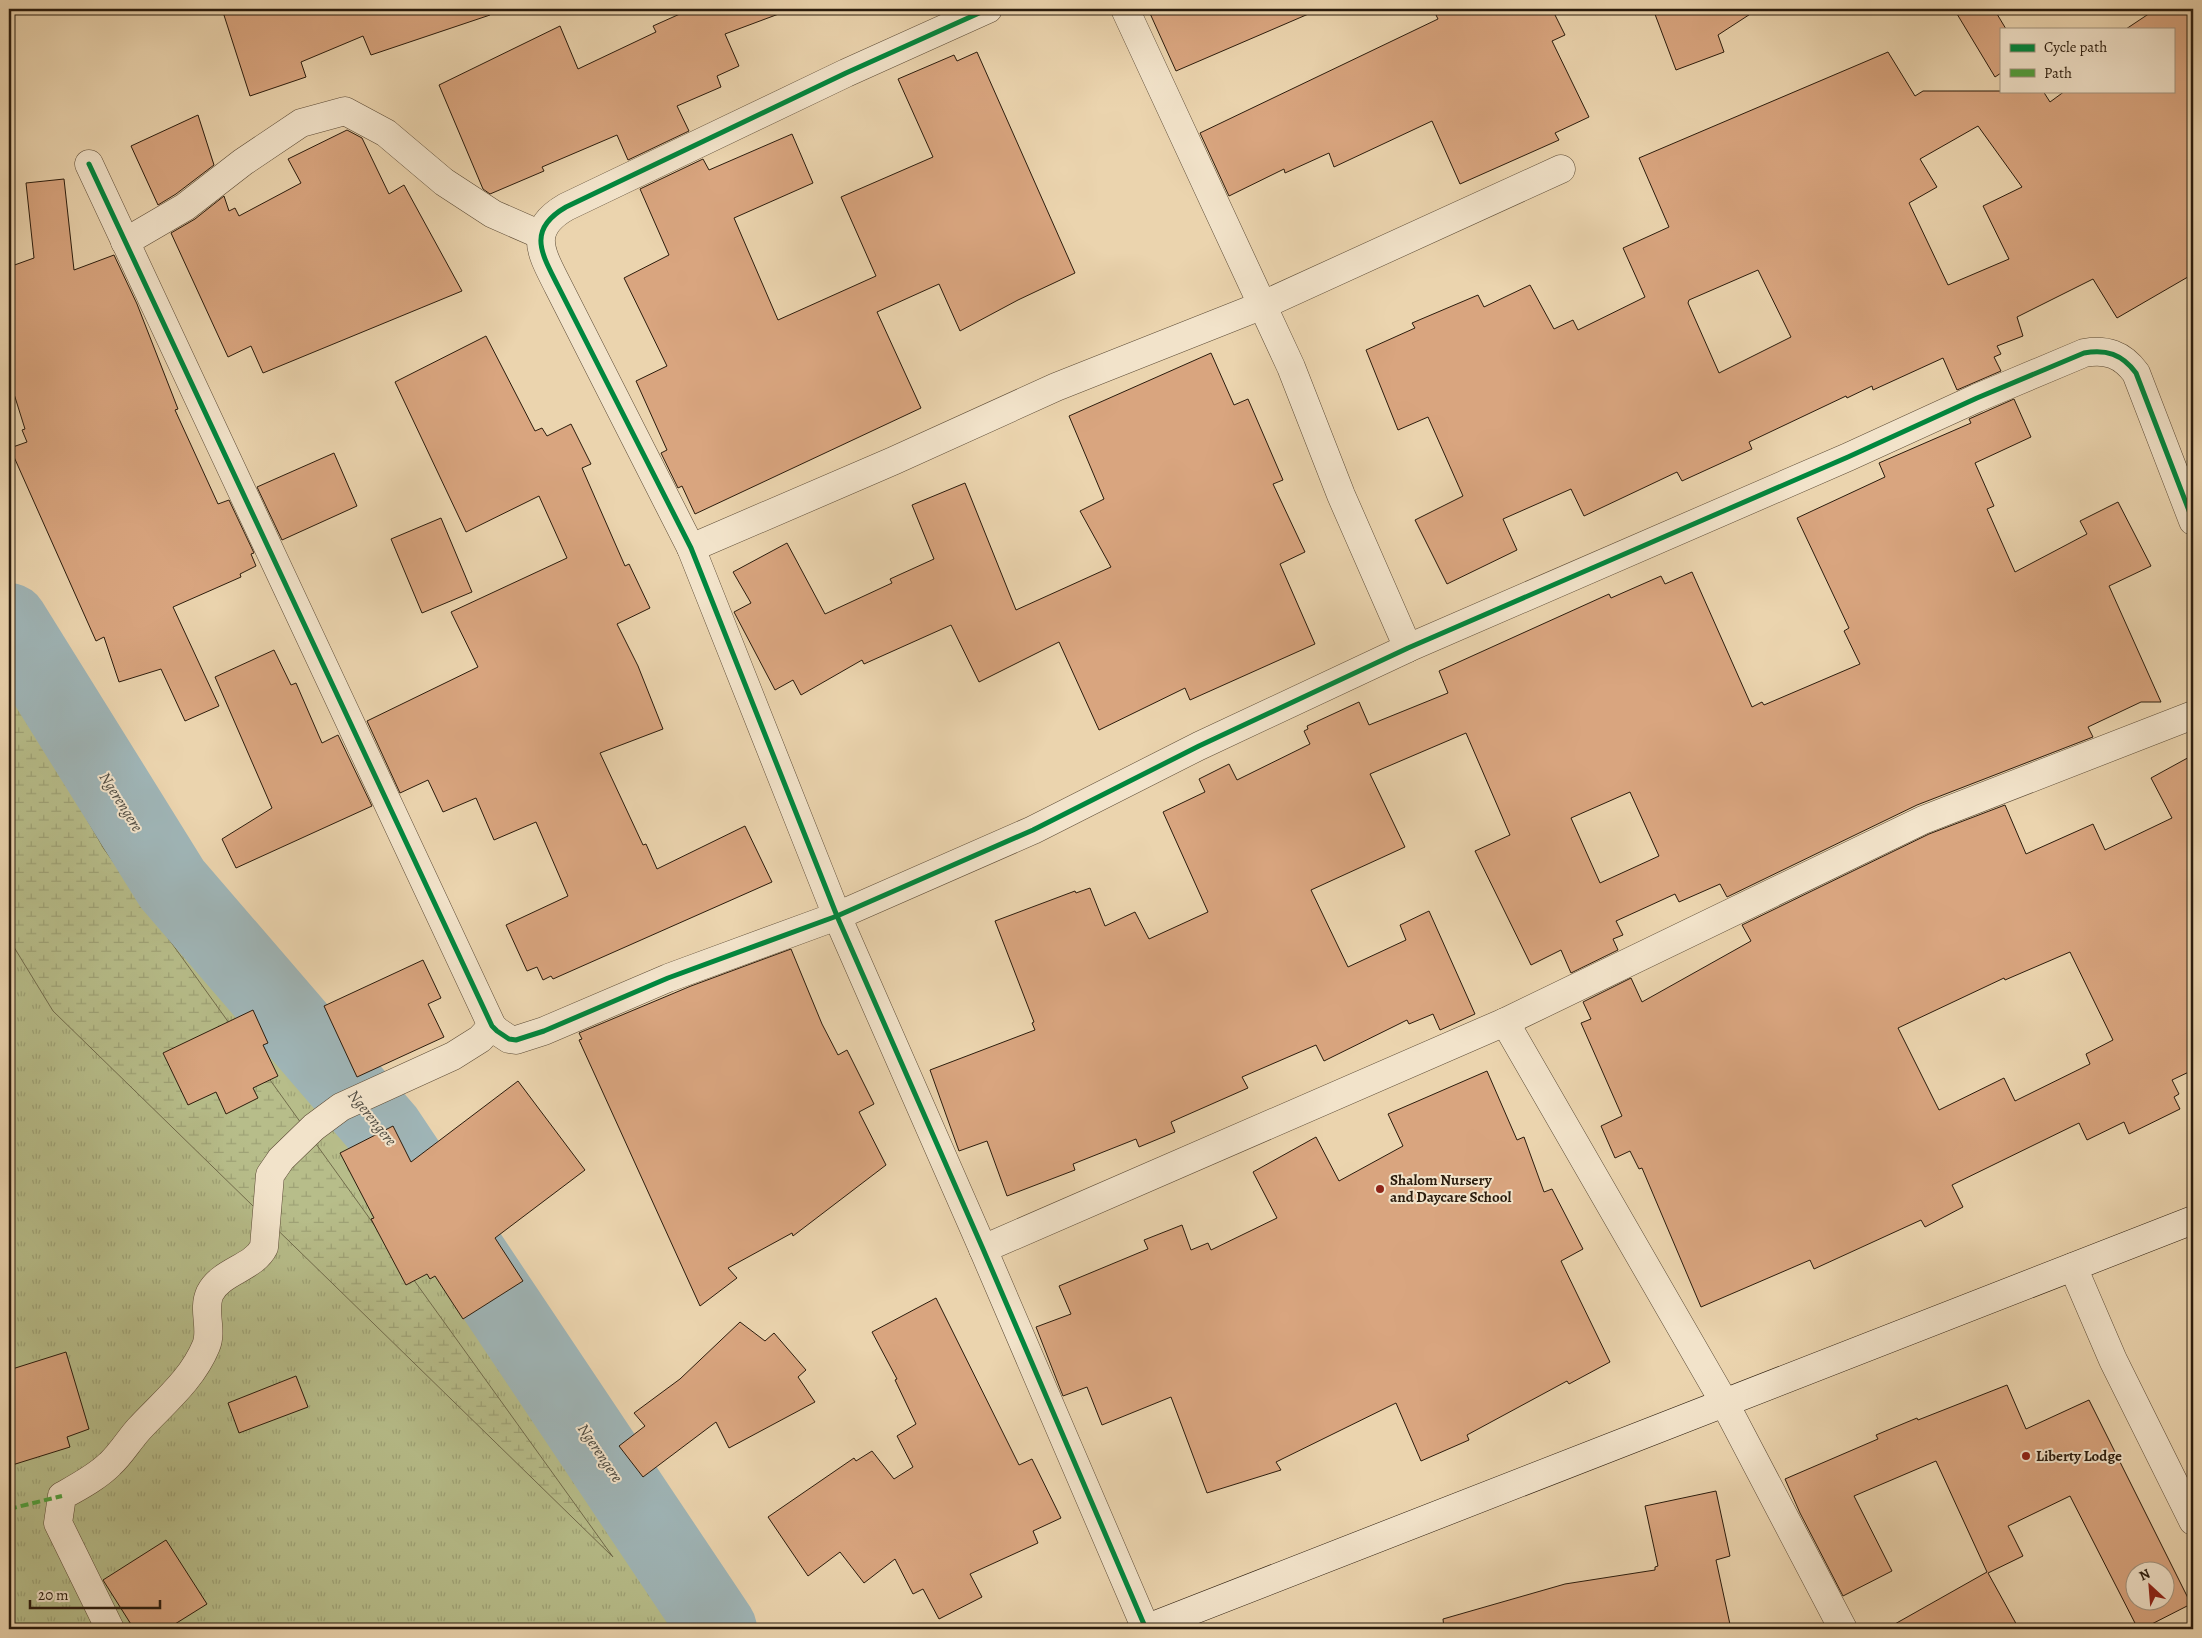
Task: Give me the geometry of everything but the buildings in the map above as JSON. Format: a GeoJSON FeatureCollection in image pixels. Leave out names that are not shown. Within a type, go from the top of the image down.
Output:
{"type":"FeatureCollection","features":[{"type":"Feature","properties":{"kind":"street"},"geometry":{"type":"LineString","coordinates":[[988,9],[846,73],[566,207],[550,219],[541,234],[541,251],[691,548],[837,916],[984,1250],[1145,1629],[2193,1220]]}},
{"type":"Feature","properties":{"kind":"street"},"geometry":{"type":"LineString","coordinates":[[1125,9],[1291,367],[1341,495],[1408,648]]}},
{"type":"Feature","properties":{"kind":"street"},"geometry":{"type":"LineString","coordinates":[[125,242],[185,207],[243,162],[300,123],[346,111],[386,134],[444,182],[493,214],[541,234]]}},
{"type":"Feature","properties":{"kind":"street"},"geometry":{"type":"LineString","coordinates":[[89,164],[492,1026],[497,1032],[509,1039],[516,1040],[544,1031],[668,978],[837,916],[1033,830],[1200,746],[1408,648],[1848,457],[2065,360],[2092,352],[2115,354],[2125,360],[2136,373],[2193,521]]}},
{"type":"Feature","properties":{"kind":"street"},"geometry":{"type":"LineString","coordinates":[[691,548],[893,461],[1056,387],[1263,305],[1561,169]]}},
{"type":"Feature","properties":{"kind":"street"},"geometry":{"type":"LineString","coordinates":[[984,1250],[1505,1022],[1923,820],[2193,715]]}},
{"type":"Feature","properties":{"kind":"street"},"geometry":{"type":"LineString","coordinates":[[1505,1022],[1724,1402],[1843,1629]]}},
{"type":"Feature","properties":{"kind":"street"},"geometry":{"type":"LineString","coordinates":[[110,1629],[58,1523],[62,1496],[110,1465],[124,1446],[166,1399],[187,1379],[198,1364],[208,1342],[207,1305],[209,1294],[224,1278],[256,1256],[264,1247],[268,1182],[274,1168],[281,1159],[331,1113],[453,1056],[480,1039],[492,1026]]}},
{"type":"Feature","properties":{"kind":"street"},"geometry":{"type":"LineString","coordinates":[[2074,1267],[2117,1369],[2193,1521]]}},
{"type":"Feature","properties":{"kind":"green space"},"geometry":{"type":"Polygon","coordinates":[[[9,591],[294,1021],[459,1299],[700,1617],[671,1629],[9,1629],[9,591]]]}},
{"type":"Feature","properties":{"kind":"green space"},"geometry":{"type":"Polygon","coordinates":[[[9,684],[104,849],[613,1557],[53,1011],[9,939],[9,684]]]}},
{"type":"Feature","properties":{"kind":"waterway","name":"Ngerengere"},"geometry":{"type":"LineString","coordinates":[[9,622],[172,884],[385,1131],[718,1629]]}},
{"type":"Feature","properties":{"kind":"marked path"},"geometry":{"type":"LineString","coordinates":[[9,1509],[62,1496]]}},
{"type":"Feature","properties":{"kind":"cycle path"},"geometry":{"type":"LineString","coordinates":[[988,9],[846,73],[566,207],[546,225],[541,243],[552,274],[691,548],[837,916],[983,1249],[1146,1629]]}},
{"type":"Feature","properties":{"kind":"cycle path"},"geometry":{"type":"LineString","coordinates":[[89,164],[492,1026],[509,1039],[516,1040],[544,1031],[668,978],[837,916],[1033,830],[1199,746],[1408,648],[1848,457],[1977,398],[2084,353],[2099,352],[2113,354],[2125,361],[2136,373],[2193,521]]}},
{"type":"Feature","properties":{"kind":"place","name":"Shalom Nursery and Daycare School"},"geometry":{"type":"Point","coordinates":[1380,1189]}},
{"type":"Feature","properties":{"kind":"place","name":"Liberty Lodge"},"geometry":{"type":"Point","coordinates":[2026,1456]}}]}
